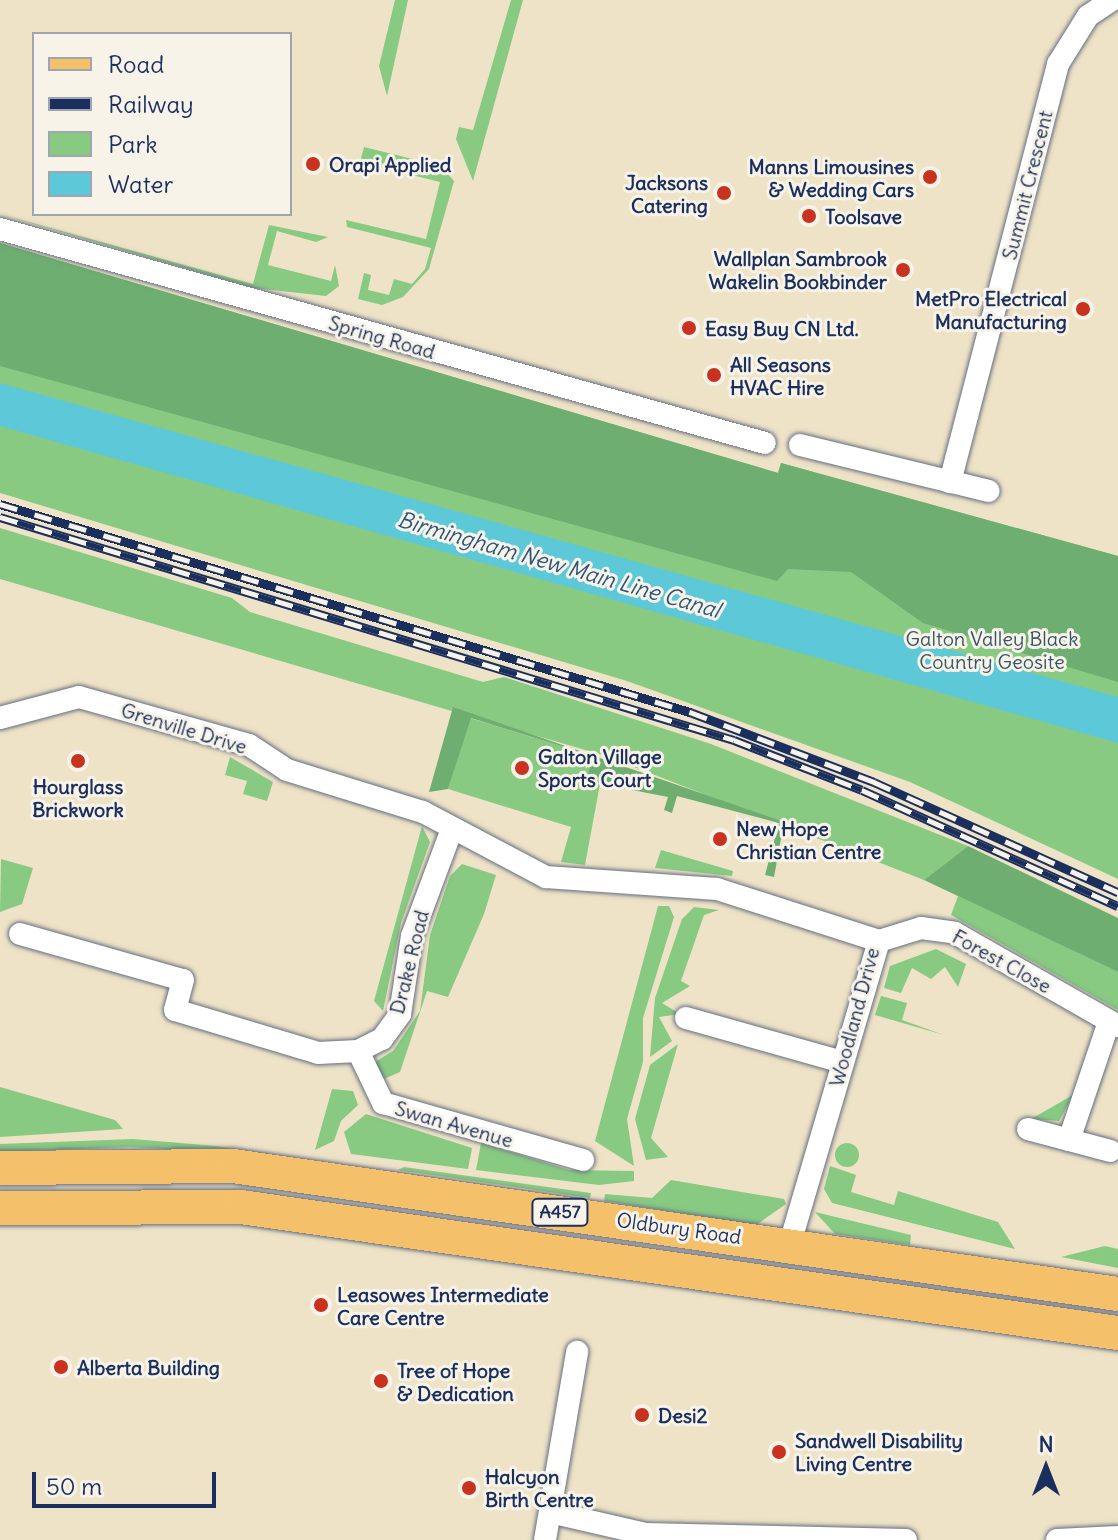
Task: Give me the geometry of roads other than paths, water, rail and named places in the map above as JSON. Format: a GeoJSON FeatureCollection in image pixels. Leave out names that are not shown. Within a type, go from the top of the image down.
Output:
{"type":"FeatureCollection","features":[{"type":"Feature","properties":{"kind":"main road","name":"Oldbury Road"},"geometry":{"type":"LineString","coordinates":[[0,1168],[233,1166],[790,1244],[1118,1294]]}},
{"type":"Feature","properties":{"kind":"main road","name":"Oldbury Road"},"geometry":{"type":"LineString","coordinates":[[0,1208],[241,1207],[1118,1333]]}},
{"type":"Feature","properties":{"kind":"street","name":"Summit Crescent"},"geometry":{"type":"LineString","coordinates":[[950,482],[1058,64],[1088,16],[1112,0]]}},
{"type":"Feature","properties":{"kind":"street","name":"Spring Road"},"geometry":{"type":"LineString","coordinates":[[0,229],[765,443]]}},
{"type":"Feature","properties":{"kind":"street"},"geometry":{"type":"LineString","coordinates":[[800,445],[988,491]]}},
{"type":"Feature","properties":{"kind":"street","name":"Grenville Drive"},"geometry":{"type":"LineString","coordinates":[[0,718],[79,697],[249,745],[287,770],[423,812],[452,829]]}},
{"type":"Feature","properties":{"kind":"street","name":"Woodland Drive"},"geometry":{"type":"LineString","coordinates":[[452,829],[546,877],[717,889],[879,941],[790,1244]]}},
{"type":"Feature","properties":{"kind":"street","name":"Drake Road"},"geometry":{"type":"LineString","coordinates":[[358,1051],[382,1039],[400,1014],[412,936],[452,829]]}},
{"type":"Feature","properties":{"kind":"street","name":"Forest Close"},"geometry":{"type":"LineString","coordinates":[[879,941],[921,928],[955,933],[1114,1024]]}},
{"type":"Feature","properties":{"kind":"street"},"geometry":{"type":"LineString","coordinates":[[20,934],[183,980],[175,1010],[318,1053],[358,1051]]}},
{"type":"Feature","properties":{"kind":"street"},"geometry":{"type":"LineString","coordinates":[[686,1018],[843,1062]]}},
{"type":"Feature","properties":{"kind":"street"},"geometry":{"type":"LineString","coordinates":[[1069,1140],[1114,1024]]}},
{"type":"Feature","properties":{"kind":"street","name":"Swan Avenue"},"geometry":{"type":"LineString","coordinates":[[358,1051],[383,1103],[583,1160]]}},
{"type":"Feature","properties":{"kind":"street"},"geometry":{"type":"LineString","coordinates":[[1028,1129],[1110,1151]]}},
{"type":"Feature","properties":{"kind":"street"},"geometry":{"type":"LineString","coordinates":[[545,1540],[577,1352]]}},
{"type":"Feature","properties":{"kind":"street"},"geometry":{"type":"LineString","coordinates":[[550,1512],[645,1534],[906,1540]]}},
{"type":"Feature","properties":{"kind":"street"},"geometry":{"type":"LineString","coordinates":[[1057,1540],[1118,1537]]}},
{"type":"Feature","properties":{"kind":"water","name":"Birmingham New Main Line Canal"},"geometry":{"type":"Polygon","coordinates":[[[0,383],[1118,697],[1118,743],[0,426],[0,383]]]}},
{"type":"Feature","properties":{"kind":"railway"},"geometry":{"type":"LineString","coordinates":[[0,504],[690,712],[874,782],[1118,892]]}},
{"type":"Feature","properties":{"kind":"railway"},"geometry":{"type":"LineString","coordinates":[[0,517],[734,740],[862,790],[1118,906]]}},
{"type":"Feature","properties":{"kind":"place","name":"Orapi Applied"},"geometry":{"type":"Point","coordinates":[313,164]}},
{"type":"Feature","properties":{"kind":"place","name":"Manns Limousines & Wedding Cars"},"geometry":{"type":"Point","coordinates":[930,177]}},
{"type":"Feature","properties":{"kind":"place","name":"Jacksons Catering"},"geometry":{"type":"Point","coordinates":[724,193]}},
{"type":"Feature","properties":{"kind":"place","name":"Toolsave"},"geometry":{"type":"Point","coordinates":[809,216]}},
{"type":"Feature","properties":{"kind":"place","name":"Wallplan Sambrook Wakelin Bookbinder"},"geometry":{"type":"Point","coordinates":[903,270]}},
{"type":"Feature","properties":{"kind":"place","name":"MetPro Electrical Manufacturing"},"geometry":{"type":"Point","coordinates":[1083,309]}},
{"type":"Feature","properties":{"kind":"place","name":"Easy Buy CN Ltd."},"geometry":{"type":"Point","coordinates":[689,328]}},
{"type":"Feature","properties":{"kind":"place","name":"All Seasons HVAC Hire"},"geometry":{"type":"Point","coordinates":[714,375]}},
{"type":"Feature","properties":{"kind":"place","name":"Hourglass Brickwork"},"geometry":{"type":"Point","coordinates":[78,761]}},
{"type":"Feature","properties":{"kind":"place","name":"Galton Village Sports Court"},"geometry":{"type":"Point","coordinates":[522,768]}},
{"type":"Feature","properties":{"kind":"place","name":"New Hope Christian Centre"},"geometry":{"type":"Point","coordinates":[720,839]}},
{"type":"Feature","properties":{"kind":"place","name":"Leasowes Intermediate Care Centre"},"geometry":{"type":"Point","coordinates":[321,1305]}},
{"type":"Feature","properties":{"kind":"place","name":"Alberta Building"},"geometry":{"type":"Point","coordinates":[61,1367]}},
{"type":"Feature","properties":{"kind":"place","name":"Tree of Hope & Dedication"},"geometry":{"type":"Point","coordinates":[381,1381]}},
{"type":"Feature","properties":{"kind":"place","name":"Desi2"},"geometry":{"type":"Point","coordinates":[642,1415]}},
{"type":"Feature","properties":{"kind":"place","name":"Sandwell Disability Living Centre"},"geometry":{"type":"Point","coordinates":[779,1452]}},
{"type":"Feature","properties":{"kind":"place","name":"Halcyon Birth Centre"},"geometry":{"type":"Point","coordinates":[469,1488]}},
{"type":"Feature","properties":{"kind":"park label","name":"Galton Valley Black Country Geosite"},"geometry":{"type":"Point","coordinates":[992,650]}}]}
